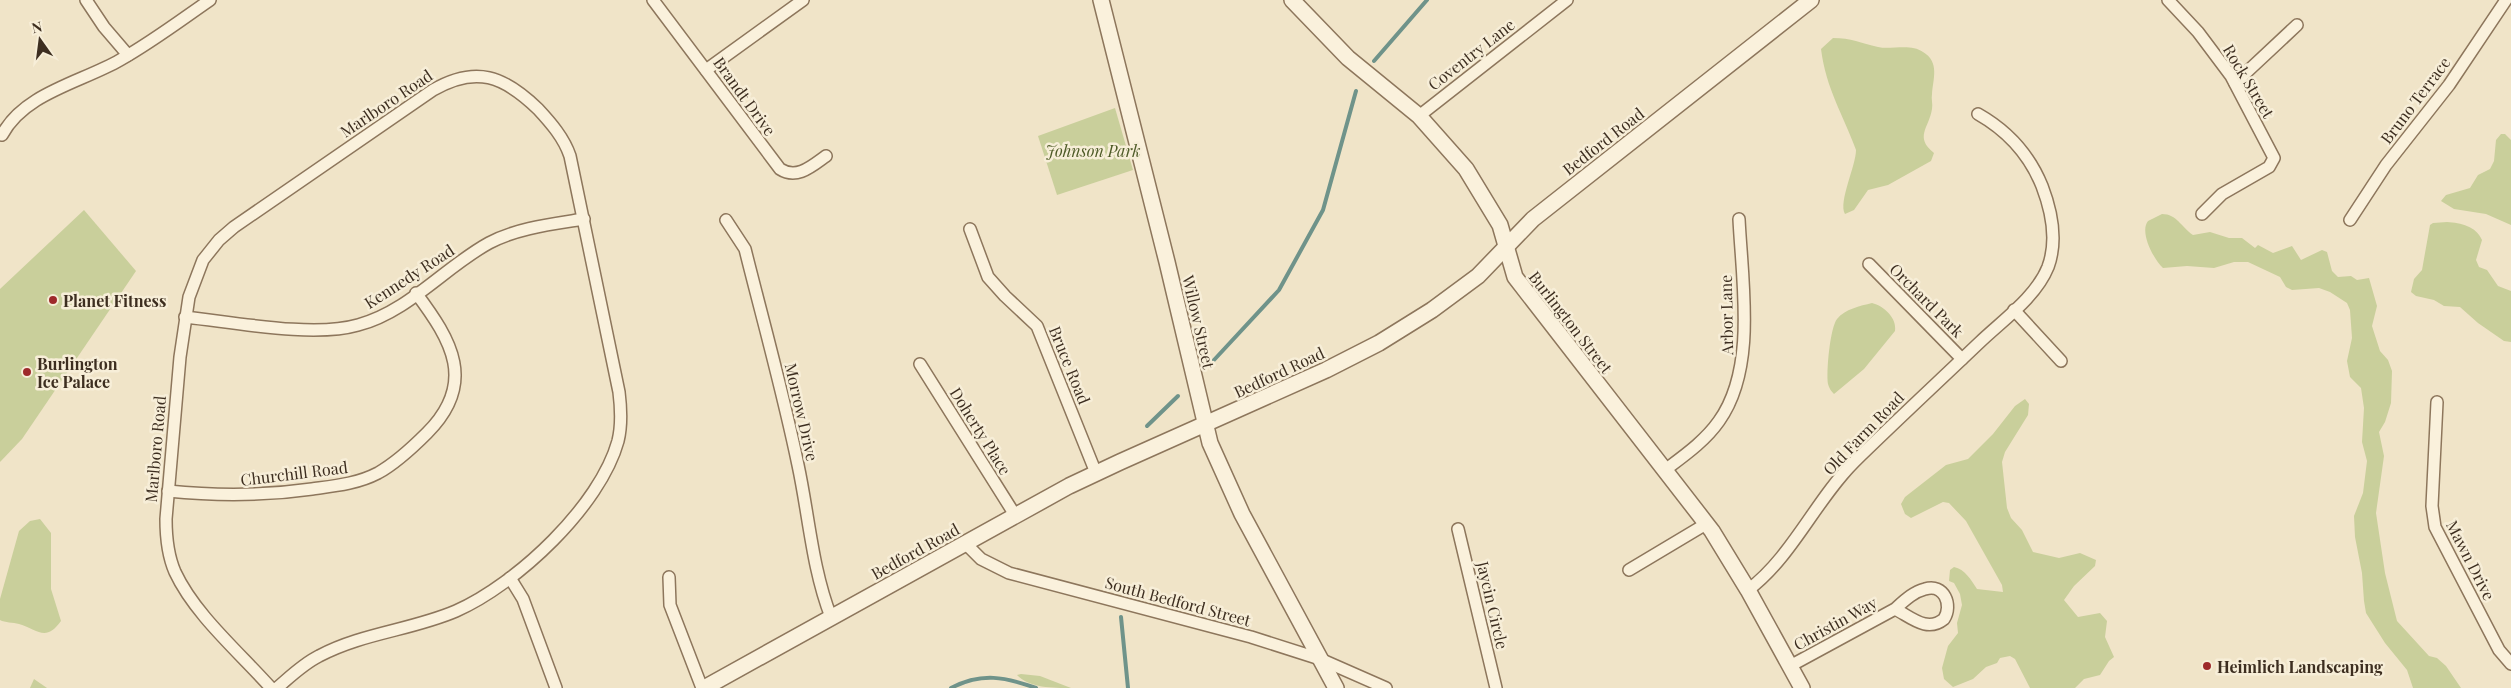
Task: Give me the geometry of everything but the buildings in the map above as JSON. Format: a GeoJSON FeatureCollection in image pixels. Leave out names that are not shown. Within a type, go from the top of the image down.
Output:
{"type":"FeatureCollection","features":[{"type":"Feature","properties":{"kind":"street"},"geometry":{"type":"LineString","coordinates":[[86,0],[104,27],[128,55]]}},
{"type":"Feature","properties":{"kind":"street"},"geometry":{"type":"LineString","coordinates":[[2,135],[7,126],[33,103],[128,55],[210,0]]}},
{"type":"Feature","properties":{"kind":"street","name":"Brandt Drive"},"geometry":{"type":"LineString","coordinates":[[653,0],[780,169],[790,174],[800,173],[826,156]]}},
{"type":"Feature","properties":{"kind":"street"},"geometry":{"type":"LineString","coordinates":[[706,70],[802,0]]}},
{"type":"Feature","properties":{"kind":"street","name":"Willow Street"},"geometry":{"type":"LineString","coordinates":[[1101,0],[1212,449],[1242,514],[1336,688]]}},
{"type":"Feature","properties":{"kind":"street","name":"Burlington Street"},"geometry":{"type":"LineString","coordinates":[[1292,0],[1348,58],[1419,116],[1441,138],[1470,176],[1497,220],[1516,279],[1706,524],[1748,590],[1802,688]]}},
{"type":"Feature","properties":{"kind":"street","name":"Coventry Lane"},"geometry":{"type":"LineString","coordinates":[[1419,116],[1568,0]]}},
{"type":"Feature","properties":{"kind":"street","name":"Bedford Road"},"geometry":{"type":"LineString","coordinates":[[703,688],[1096,472],[1326,370],[1396,333],[1467,285],[1533,219],[1811,0]]}},
{"type":"Feature","properties":{"kind":"street","name":"Rock Street"},"geometry":{"type":"LineString","coordinates":[[2168,0],[2203,38],[2235,83],[2274,161],[2269,167],[2215,199],[2202,214]]}},
{"type":"Feature","properties":{"kind":"street","name":"Bruno Terrace"},"geometry":{"type":"LineString","coordinates":[[2350,220],[2386,165],[2449,85],[2506,0]]}},
{"type":"Feature","properties":{"kind":"street"},"geometry":{"type":"LineString","coordinates":[[2235,83],[2297,25]]}},
{"type":"Feature","properties":{"kind":"street","name":"Marlboro Road"},"geometry":{"type":"LineString","coordinates":[[271,688],[207,617],[179,579],[172,563],[168,544],[166,519],[168,491],[185,317],[198,268],[209,251],[234,227],[427,94],[446,83],[460,78],[480,76],[501,81],[524,96],[550,123],[562,138],[570,156],[619,392],[621,414],[618,440],[603,475],[569,523],[546,548],[510,578],[456,611],[332,650],[302,666],[277,688]]}},
{"type":"Feature","properties":{"kind":"street","name":"Old Farm Road"},"geometry":{"type":"LineString","coordinates":[[1748,590],[1767,574],[1850,466],[2014,310],[2039,283],[2048,266],[2054,240],[2052,221],[2043,189],[2026,155],[2000,128],[1978,114]]}},
{"type":"Feature","properties":{"kind":"street","name":"Kennedy Road"},"geometry":{"type":"LineString","coordinates":[[185,317],[270,326],[336,329],[358,325],[379,318],[477,250],[499,238],[527,230],[584,219]]}},
{"type":"Feature","properties":{"kind":"street","name":"Arbor Lane"},"geometry":{"type":"LineString","coordinates":[[1665,470],[1697,446],[1712,430],[1730,403],[1738,383],[1744,351],[1739,219]]}},
{"type":"Feature","properties":{"kind":"street","name":"Morrow Drive"},"geometry":{"type":"LineString","coordinates":[[726,220],[746,249],[798,463],[812,550],[823,596],[831,617]]}},
{"type":"Feature","properties":{"kind":"street","name":"Bruce Road"},"geometry":{"type":"LineString","coordinates":[[970,229],[988,277],[1004,296],[1032,319],[1038,328],[1096,472]]}},
{"type":"Feature","properties":{"kind":"street","name":"Orchard Park"},"geometry":{"type":"LineString","coordinates":[[1869,264],[1962,359]]}},
{"type":"Feature","properties":{"kind":"street","name":"Churchill Road"},"geometry":{"type":"LineString","coordinates":[[168,491],[254,496],[325,488],[368,478],[399,459],[444,414],[453,395],[456,378],[455,361],[446,337],[416,293]]}},
{"type":"Feature","properties":{"kind":"street"},"geometry":{"type":"LineString","coordinates":[[2014,310],[2061,361]]}},
{"type":"Feature","properties":{"kind":"street","name":"Doherty Place"},"geometry":{"type":"LineString","coordinates":[[920,364],[1015,515]]}},
{"type":"Feature","properties":{"kind":"street","name":"Mawn Drive"},"geometry":{"type":"LineString","coordinates":[[2437,402],[2432,506],[2434,522],[2499,650],[2511,664]]}},
{"type":"Feature","properties":{"kind":"street"},"geometry":{"type":"LineString","coordinates":[[1629,570],[1706,524]]}},
{"type":"Feature","properties":{"kind":"street","name":"Jaycin Circle"},"geometry":{"type":"LineString","coordinates":[[1458,529],[1496,688]]}},
{"type":"Feature","properties":{"kind":"street","name":"South Bedford Street"},"geometry":{"type":"LineString","coordinates":[[965,543],[981,559],[1009,573],[1243,635],[1320,659],[1386,688]]}},
{"type":"Feature","properties":{"kind":"street"},"geometry":{"type":"LineString","coordinates":[[669,577],[670,605],[703,688]]}},
{"type":"Feature","properties":{"kind":"street"},"geometry":{"type":"LineString","coordinates":[[510,578],[523,599],[556,688]]}},
{"type":"Feature","properties":{"kind":"street","name":"Christin Way"},"geometry":{"type":"LineString","coordinates":[[1790,666],[1895,609]]}},
{"type":"Feature","properties":{"kind":"green space"},"geometry":{"type":"Polygon","coordinates":[[[1833,38],[1851,40],[1883,48],[1907,47],[1918,49],[1928,56],[1934,66],[1932,109],[1924,132],[1925,142],[1934,153],[1931,161],[1888,185],[1868,190],[1854,210],[1845,214],[1843,208],[1845,193],[1856,150],[1831,89],[1823,63],[1821,49],[1833,38]]]}},
{"type":"Feature","properties":{"kind":"green space","name":"Johnson Park"},"geometry":{"type":"Polygon","coordinates":[[[1115,108],[1133,170],[1057,195],[1038,136],[1115,108]]]}},
{"type":"Feature","properties":{"kind":"green space"},"geometry":{"type":"Polygon","coordinates":[[[2501,134],[2505,134],[2511,140],[2511,225],[2486,214],[2454,209],[2441,201],[2446,195],[2470,188],[2478,175],[2490,169],[2494,161],[2496,140],[2501,134]]]}},
{"type":"Feature","properties":{"kind":"green space"},"geometry":{"type":"Polygon","coordinates":[[[84,210],[136,271],[22,439],[0,462],[0,289],[84,210]]]}},
{"type":"Feature","properties":{"kind":"green space"},"geometry":{"type":"Polygon","coordinates":[[[2162,214],[2171,216],[2193,235],[2210,232],[2229,238],[2242,238],[2255,248],[2258,245],[2273,253],[2292,246],[2301,260],[2322,250],[2327,252],[2332,271],[2338,277],[2351,276],[2357,280],[2369,278],[2377,306],[2372,326],[2380,351],[2388,360],[2392,371],[2391,403],[2385,422],[2379,432],[2384,456],[2376,513],[2385,573],[2397,621],[2429,656],[2437,658],[2446,666],[2461,688],[2413,688],[2407,670],[2385,643],[2366,613],[2362,573],[2355,537],[2354,516],[2363,493],[2367,461],[2362,442],[2364,408],[2361,388],[2350,377],[2347,361],[2352,338],[2350,310],[2347,303],[2330,292],[2319,288],[2292,290],[2286,287],[2280,277],[2248,262],[2234,262],[2214,268],[2187,266],[2163,268],[2152,253],[2145,232],[2148,221],[2162,214]]]}},
{"type":"Feature","properties":{"kind":"green space"},"geometry":{"type":"Polygon","coordinates":[[[2447,222],[2463,224],[2476,231],[2482,240],[2476,260],[2479,267],[2487,270],[2498,286],[2511,291],[2511,342],[2504,341],[2478,323],[2460,307],[2444,306],[2434,300],[2416,296],[2411,292],[2414,279],[2422,270],[2430,225],[2447,222]]]}},
{"type":"Feature","properties":{"kind":"green space"},"geometry":{"type":"Polygon","coordinates":[[[1872,303],[1889,313],[1894,322],[1895,331],[1864,369],[1834,394],[1828,384],[1828,370],[1829,350],[1837,319],[1853,308],[1872,303]]]}},
{"type":"Feature","properties":{"kind":"green space"},"geometry":{"type":"Polygon","coordinates":[[[2025,399],[2029,404],[2028,415],[2005,452],[2002,462],[2007,508],[2011,518],[2022,530],[2033,552],[2059,558],[2080,553],[2096,560],[2095,566],[2074,586],[2064,600],[2078,617],[2100,613],[2107,621],[2105,637],[2114,657],[2100,675],[2084,679],[2075,688],[2030,688],[2015,659],[2010,656],[2000,658],[1997,663],[1986,667],[1973,679],[1953,687],[1944,679],[1942,668],[1948,646],[1958,633],[1957,623],[1962,605],[1960,594],[1954,583],[1949,581],[1950,570],[1954,567],[1961,570],[1977,589],[2003,592],[2002,585],[1966,521],[1949,503],[1943,502],[1911,518],[1905,514],[1901,504],[1905,497],[1946,465],[1968,459],[1993,434],[2015,406],[2025,399]]]}},
{"type":"Feature","properties":{"kind":"green space"},"geometry":{"type":"Polygon","coordinates":[[[40,519],[51,533],[51,589],[61,621],[51,631],[46,633],[0,620],[0,599],[19,531],[30,521],[40,519]]]}},
{"type":"Feature","properties":{"kind":"green space"},"geometry":{"type":"Polygon","coordinates":[[[1017,675],[1040,676],[1071,688],[1035,685],[1028,683],[1017,675]]]}},
{"type":"Feature","properties":{"kind":"green space"},"geometry":{"type":"Polygon","coordinates":[[[34,679],[47,688],[30,688],[34,679]]]}},
{"type":"Feature","properties":{"kind":"waterway"},"geometry":{"type":"LineString","coordinates":[[1374,61],[1427,0]]}},
{"type":"Feature","properties":{"kind":"waterway"},"geometry":{"type":"LineString","coordinates":[[1214,360],[1279,290],[1323,210],[1356,91]]}},
{"type":"Feature","properties":{"kind":"waterway"},"geometry":{"type":"LineString","coordinates":[[1147,426],[1178,396]]}},
{"type":"Feature","properties":{"kind":"waterway"},"geometry":{"type":"LineString","coordinates":[[1121,617],[1128,688]]}},
{"type":"Feature","properties":{"kind":"waterway"},"geometry":{"type":"LineString","coordinates":[[951,688],[983,678],[1004,679],[1036,688]]}},
{"type":"Feature","properties":{"kind":"place","name":"Planet Fitness"},"geometry":{"type":"Point","coordinates":[53,300]}},
{"type":"Feature","properties":{"kind":"place","name":"Burlington Ice Palace"},"geometry":{"type":"Point","coordinates":[27,372]}},
{"type":"Feature","properties":{"kind":"place","name":"Heimlich Landscaping"},"geometry":{"type":"Point","coordinates":[2207,666]}}]}
